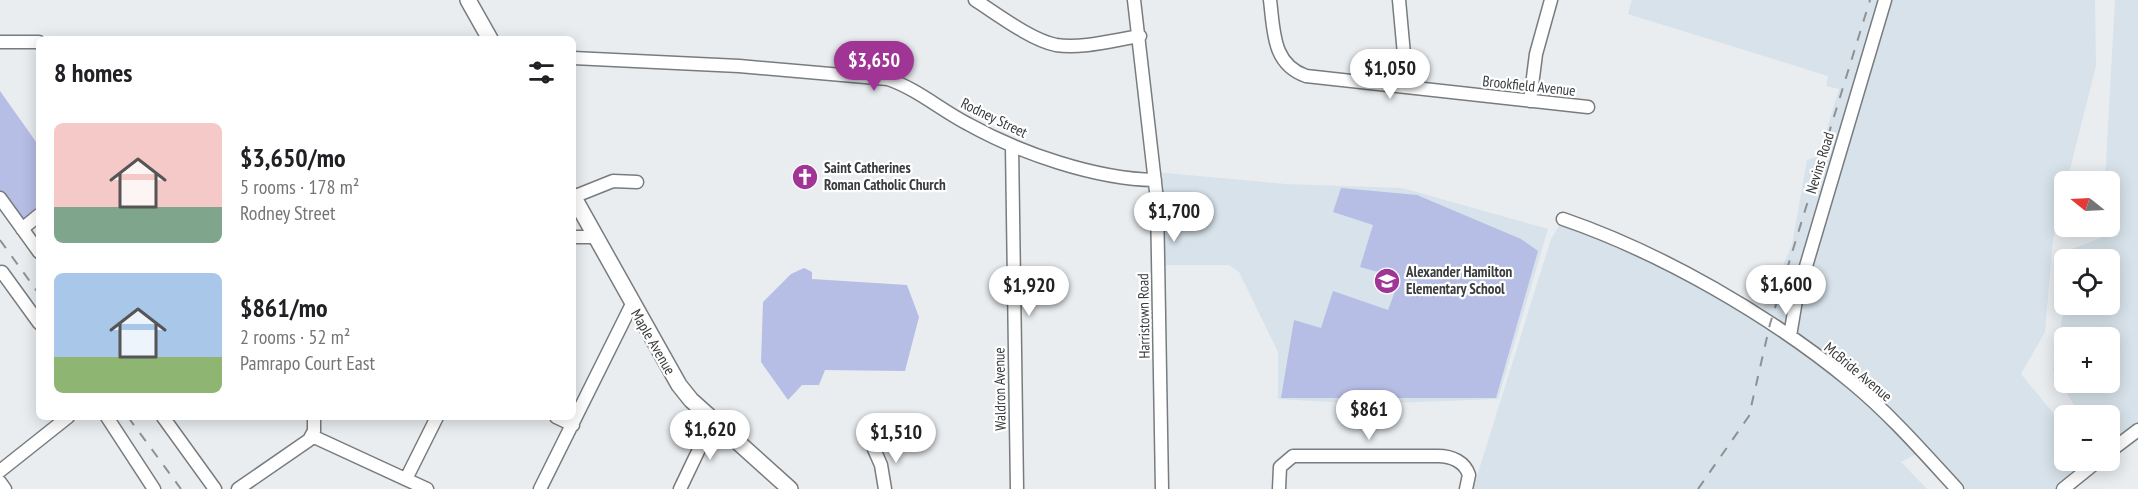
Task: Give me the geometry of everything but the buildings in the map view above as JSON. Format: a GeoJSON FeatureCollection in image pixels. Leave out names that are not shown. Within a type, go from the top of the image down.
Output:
{"type":"FeatureCollection","features":[{"type":"Feature","properties":{"kind":"main road"},"geometry":{"type":"LineString","coordinates":[[468,0],[488,36]]}},
{"type":"Feature","properties":{"kind":"main road","name":"Maple Avenue"},"geometry":{"type":"LineString","coordinates":[[576,203],[679,385],[713,420],[790,489]]}},
{"type":"Feature","properties":{"kind":"street"},"geometry":{"type":"LineString","coordinates":[[975,0],[1037,37],[1055,44],[1075,45],[1140,36]]}},
{"type":"Feature","properties":{"kind":"street","name":"Harristown Road"},"geometry":{"type":"LineString","coordinates":[[1134,0],[1155,180],[1159,244],[1162,489]]}},
{"type":"Feature","properties":{"kind":"street","name":"Brookfield Avenue"},"geometry":{"type":"LineString","coordinates":[[1270,0],[1276,47],[1291,69],[1306,76],[1588,107]]}},
{"type":"Feature","properties":{"kind":"street"},"geometry":{"type":"LineString","coordinates":[[1399,0],[1407,87]]}},
{"type":"Feature","properties":{"kind":"street"},"geometry":{"type":"LineString","coordinates":[[1530,101],[1536,54],[1551,0]]}},
{"type":"Feature","properties":{"kind":"street","name":"Nevins Road"},"geometry":{"type":"LineString","coordinates":[[1790,336],[1796,300],[1885,0]]}},
{"type":"Feature","properties":{"kind":"street"},"geometry":{"type":"LineString","coordinates":[[0,42],[36,42]]}},
{"type":"Feature","properties":{"kind":"street","name":"Rodney Street"},"geometry":{"type":"LineString","coordinates":[[576,58],[739,66],[879,77],[902,83],[966,123],[1012,146],[1096,171],[1155,180]]}},
{"type":"Feature","properties":{"kind":"street","name":"Waldron Avenue"},"geometry":{"type":"LineString","coordinates":[[1012,146],[1017,489]]}},
{"type":"Feature","properties":{"kind":"street"},"geometry":{"type":"LineString","coordinates":[[576,196],[613,181],[637,182]]}},
{"type":"Feature","properties":{"kind":"street"},"geometry":{"type":"LineString","coordinates":[[0,198],[36,248]]}},
{"type":"Feature","properties":{"kind":"street"},"geometry":{"type":"LineString","coordinates":[[22,229],[36,217]]}},
{"type":"Feature","properties":{"kind":"street","name":"McBride Avenue"},"geometry":{"type":"LineString","coordinates":[[1563,219],[1601,234],[1690,277],[1790,336],[1865,395],[1957,489]]}},
{"type":"Feature","properties":{"kind":"street"},"geometry":{"type":"LineString","coordinates":[[576,237],[594,237]]}},
{"type":"Feature","properties":{"kind":"street"},"geometry":{"type":"LineString","coordinates":[[1,273],[36,319]]}},
{"type":"Feature","properties":{"kind":"street"},"geometry":{"type":"LineString","coordinates":[[576,419],[632,304]]}},
{"type":"Feature","properties":{"kind":"street"},"geometry":{"type":"LineString","coordinates":[[0,471],[64,420]]}},
{"type":"Feature","properties":{"kind":"street"},"geometry":{"type":"LineString","coordinates":[[109,420],[154,489]]}},
{"type":"Feature","properties":{"kind":"street"},"geometry":{"type":"LineString","coordinates":[[165,420],[215,489]]}},
{"type":"Feature","properties":{"kind":"street"},"geometry":{"type":"LineString","coordinates":[[238,489],[302,446],[312,436],[314,420]]}},
{"type":"Feature","properties":{"kind":"street"},"geometry":{"type":"LineString","coordinates":[[406,479],[436,420]]}},
{"type":"Feature","properties":{"kind":"street"},"geometry":{"type":"LineString","coordinates":[[562,420],[573,425]]}},
{"type":"Feature","properties":{"kind":"street"},"geometry":{"type":"LineString","coordinates":[[540,489],[575,420]]}},
{"type":"Feature","properties":{"kind":"street"},"geometry":{"type":"LineString","coordinates":[[680,489],[713,420]]}},
{"type":"Feature","properties":{"kind":"street"},"geometry":{"type":"LineString","coordinates":[[2120,443],[2138,429]]}},
{"type":"Feature","properties":{"kind":"street"},"geometry":{"type":"LineString","coordinates":[[312,436],[426,489]]}},
{"type":"Feature","properties":{"kind":"street"},"geometry":{"type":"LineString","coordinates":[[874,449],[881,465],[885,489]]}},
{"type":"Feature","properties":{"kind":"street"},"geometry":{"type":"LineString","coordinates":[[1279,489],[1280,467],[1293,456],[1445,456],[1464,465],[1467,485]]}},
{"type":"Feature","properties":{"kind":"street"},"geometry":{"type":"LineString","coordinates":[[2063,489],[2085,471]]}},
{"type":"Feature","properties":{"kind":"street"},"geometry":{"type":"LineString","coordinates":[[0,482],[5,489]]}},
{"type":"Feature","properties":{"kind":"shaded area"},"geometry":{"type":"Polygon","coordinates":[[[1632,0],[2095,0],[2096,66],[2070,171],[2054,171],[2054,234],[2045,332],[2021,374],[2054,414],[2054,471],[2086,471],[2063,489],[1962,489],[1929,447],[1901,462],[1927,489],[1473,489],[1551,239],[1567,213],[1658,251],[1714,281],[1762,311],[1792,245],[1807,160],[1819,156],[1839,89],[1826,86],[1828,76],[1628,14],[1632,0]]]}},
{"type":"Feature","properties":{"kind":"shaded area"},"geometry":{"type":"Polygon","coordinates":[[[2115,0],[2138,0],[2138,428],[2120,443],[2120,405],[2074,405],[2066,393],[2120,393],[2120,327],[2061,327],[2063,315],[2120,315],[2120,249],[2072,249],[2103,237],[2120,237],[2120,171],[2106,171],[2115,0]]]}},
{"type":"Feature","properties":{"kind":"shaded area"},"geometry":{"type":"Polygon","coordinates":[[[0,91],[36,142],[36,217],[22,229],[0,198],[0,91]]]}},
{"type":"Feature","properties":{"kind":"shaded area","name":"Alexander Hamilton Elementary School"},"geometry":{"type":"Polygon","coordinates":[[[1155,172],[1285,184],[1402,188],[1548,229],[1498,399],[1365,404],[1278,399],[1278,352],[1239,272],[1229,265],[1159,265],[1155,172]]]}},
{"type":"Feature","properties":{"kind":"shaded area"},"geometry":{"type":"Polygon","coordinates":[[[1341,188],[1417,195],[1521,239],[1538,251],[1496,398],[1281,398],[1294,320],[1321,328],[1333,291],[1388,310],[1400,278],[1360,267],[1373,225],[1333,212],[1341,188]]]}},
{"type":"Feature","properties":{"kind":"shaded area"},"geometry":{"type":"Polygon","coordinates":[[[804,268],[812,272],[812,279],[907,285],[919,317],[905,371],[825,370],[819,385],[802,385],[788,400],[761,362],[763,302],[791,274],[804,268]]]}},
{"type":"Feature","properties":{"kind":"railway"},"geometry":{"type":"LineString","coordinates":[[1698,489],[1749,416],[1770,324],[1870,0]]}},
{"type":"Feature","properties":{"kind":"railway"},"geometry":{"type":"LineString","coordinates":[[0,240],[36,290]]}},
{"type":"Feature","properties":{"kind":"railway"},"geometry":{"type":"LineString","coordinates":[[130,420],[181,489]]}},
{"type":"Feature","properties":{"kind":"place","name":"Saint Catherines Roman Catholic Church"},"geometry":{"type":"Point","coordinates":[805,177]}},
{"type":"Feature","properties":{"kind":"place","name":"Alexander Hamilton Elementary School"},"geometry":{"type":"Point","coordinates":[1387,281]}}]}
